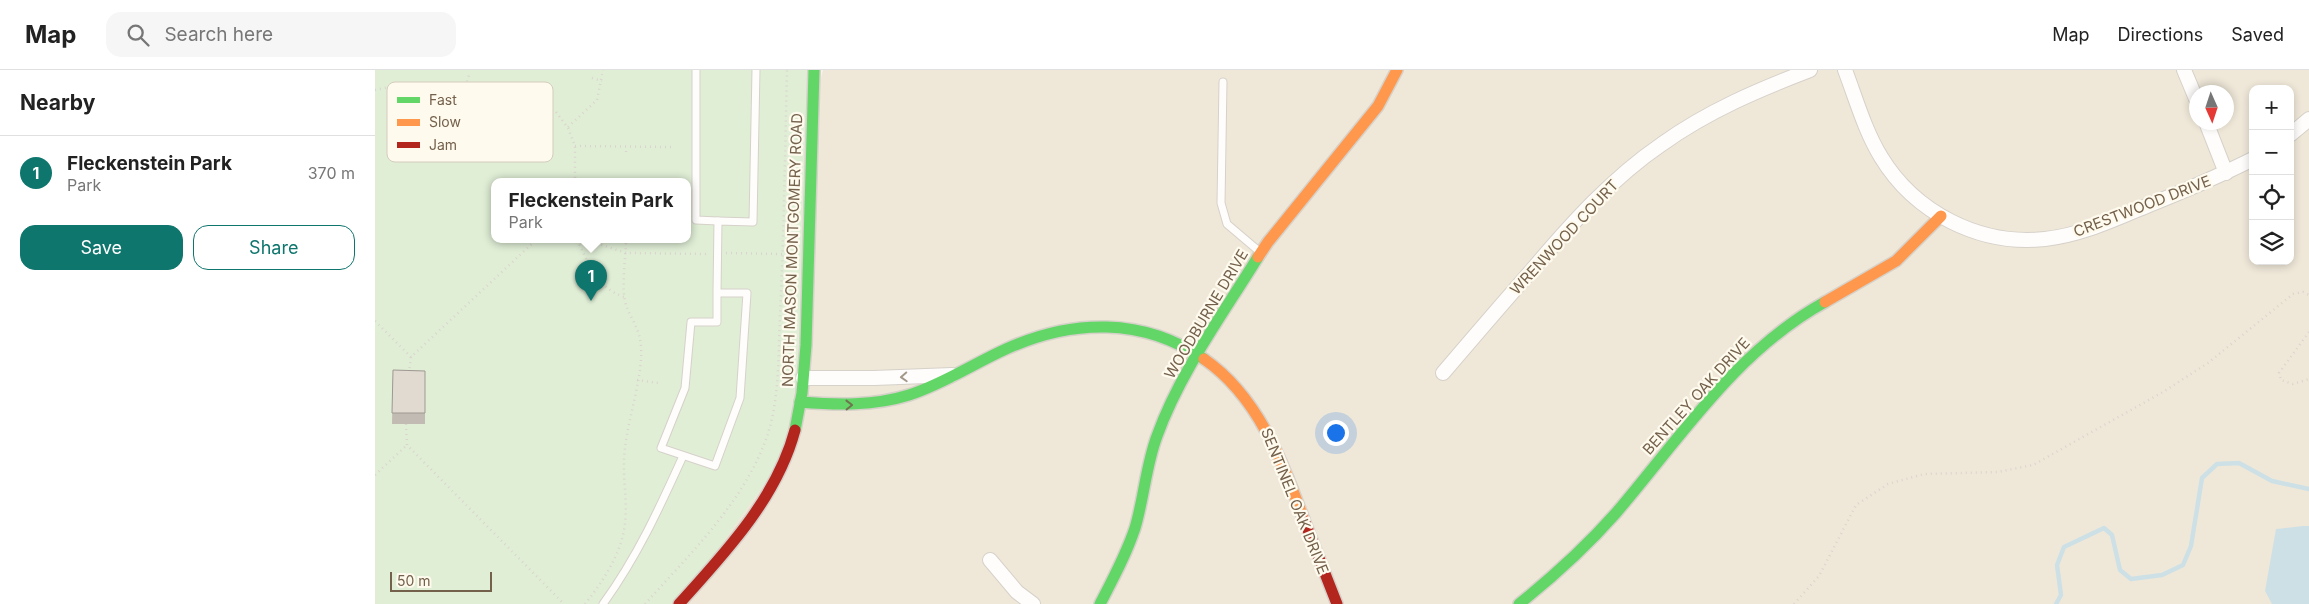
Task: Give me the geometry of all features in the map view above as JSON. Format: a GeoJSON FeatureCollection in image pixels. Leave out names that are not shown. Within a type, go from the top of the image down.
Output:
{"type":"FeatureCollection","features":[{"type":"Feature","properties":{"kind":"street","name":"NORTH MASON MONTGOMERY ROAD"},"geometry":{"type":"LineString","coordinates":[[679,604],[753,516],[769,490],[787,452],[800,402],[803,378],[814,70]]}},
{"type":"Feature","properties":{"kind":"street","name":"WOODBURNE DRIVE"},"geometry":{"type":"LineString","coordinates":[[1100,604],[1125,556],[1135,527],[1156,437],[1168,409],[1198,354],[1261,253],[1293,209],[1347,147],[1378,106],[1397,70]]}},
{"type":"Feature","properties":{"kind":"street","name":"WRENWOOD COURT"},"geometry":{"type":"LineString","coordinates":[[1443,373],[1590,204],[1628,169],[1661,144],[1722,107],[1759,89],[1810,70]]}},
{"type":"Feature","properties":{"kind":"street","name":"CRESTWOOD DRIVE"},"geometry":{"type":"LineString","coordinates":[[1845,70],[1867,129],[1881,157],[1906,189],[1941,216],[1985,235],[2005,239],[2045,239],[2095,227],[2226,173],[2249,161]]}},
{"type":"Feature","properties":{"kind":"street"},"geometry":{"type":"LineString","coordinates":[[2184,70],[2190,85]]}},
{"type":"Feature","properties":{"kind":"street"},"geometry":{"type":"LineString","coordinates":[[2294,132],[2309,119]]}},
{"type":"Feature","properties":{"kind":"street"},"geometry":{"type":"LineString","coordinates":[[2209,130],[2226,173]]}},
{"type":"Feature","properties":{"kind":"street","name":"BENTLEY OAK DRIVE"},"geometry":{"type":"LineString","coordinates":[[1519,604],[1567,566],[1595,536],[1729,377],[1759,347],[1800,316],[1890,265],[1906,253],[1941,216]]}},
{"type":"Feature","properties":{"kind":"street","name":"SENTINEL OAK DRIVE"},"geometry":{"type":"LineString","coordinates":[[800,402],[848,405],[896,399],[924,390],[1018,343],[1040,335],[1089,326],[1120,326],[1151,332],[1198,354],[1224,372],[1239,387],[1267,430],[1337,604]]}},
{"type":"Feature","properties":{"kind":"street","name":"SENTINEL OAK DRIVE"},"geometry":{"type":"LineString","coordinates":[[803,378],[953,375]]}},
{"type":"Feature","properties":{"kind":"street"},"geometry":{"type":"LineString","coordinates":[[990,560],[1017,592],[1033,604]]}},
{"type":"Feature","properties":{"kind":"lane"},"geometry":{"type":"LineString","coordinates":[[696,70],[696,220],[753,222],[756,70]]}},
{"type":"Feature","properties":{"kind":"lane"},"geometry":{"type":"LineString","coordinates":[[1223,82],[1220,190],[1223,214],[1227,224],[1261,253]]}},
{"type":"Feature","properties":{"kind":"lane"},"geometry":{"type":"LineString","coordinates":[[717,293],[747,293],[740,398],[715,466],[661,448],[685,388],[691,322],[717,322],[717,293],[717,253],[718,221]]}},
{"type":"Feature","properties":{"kind":"lane"},"geometry":{"type":"LineString","coordinates":[[603,604],[625,574],[649,533],[683,456]]}},
{"type":"Feature","properties":{"kind":"path"},"geometry":{"type":"LineString","coordinates":[[568,128],[597,100],[603,70]]}},
{"type":"Feature","properties":{"kind":"path"},"geometry":{"type":"LineString","coordinates":[[645,604],[720,519],[753,468],[772,419],[783,254],[787,70]]}},
{"type":"Feature","properties":{"kind":"path"},"geometry":{"type":"LineString","coordinates":[[467,82],[469,75]]}},
{"type":"Feature","properties":{"kind":"path"},"geometry":{"type":"LineString","coordinates":[[592,78],[602,81]]}},
{"type":"Feature","properties":{"kind":"path"},"geometry":{"type":"LineString","coordinates":[[553,111],[568,128],[575,146],[575,178]]}},
{"type":"Feature","properties":{"kind":"path"},"geometry":{"type":"LineString","coordinates":[[575,146],[672,147]]}},
{"type":"Feature","properties":{"kind":"path"},"geometry":{"type":"LineString","coordinates":[[626,147],[626,152]]}},
{"type":"Feature","properties":{"kind":"path"},"geometry":{"type":"LineString","coordinates":[[409,382],[411,356],[532,243]]}},
{"type":"Feature","properties":{"kind":"path"},"geometry":{"type":"LineString","coordinates":[[579,243],[599,282],[611,292],[624,297]]}},
{"type":"Feature","properties":{"kind":"path"},"geometry":{"type":"LineString","coordinates":[[596,243],[626,253],[783,254]]}},
{"type":"Feature","properties":{"kind":"path"},"geometry":{"type":"LineString","coordinates":[[585,604],[599,586],[618,549],[627,510],[624,450],[637,380],[640,340],[626,308],[624,297],[626,243]]}},
{"type":"Feature","properties":{"kind":"path"},"geometry":{"type":"LineString","coordinates":[[1794,604],[1819,576],[1856,505],[1888,484],[1923,474],[1998,472],[2033,465],[2163,392],[2208,362],[2293,294],[2303,292],[2309,295]]}},
{"type":"Feature","properties":{"kind":"path"},"geometry":{"type":"LineString","coordinates":[[375,321],[411,356]]}},
{"type":"Feature","properties":{"kind":"path"},"geometry":{"type":"LineString","coordinates":[[2309,332],[2279,373],[2281,380],[2293,384],[2309,379]]}},
{"type":"Feature","properties":{"kind":"path"},"geometry":{"type":"LineString","coordinates":[[637,380],[658,383]]}},
{"type":"Feature","properties":{"kind":"path"},"geometry":{"type":"LineString","coordinates":[[406,424],[407,445],[564,604]]}},
{"type":"Feature","properties":{"kind":"path"},"geometry":{"type":"LineString","coordinates":[[375,475],[407,445]]}},
{"type":"Feature","properties":{"kind":"shaded area"},"geometry":{"type":"Polygon","coordinates":[[[823,70],[2309,70],[2309,604],[679,604],[823,70]]]}},
{"type":"Feature","properties":{"kind":"shaded area"},"geometry":{"type":"Polygon","coordinates":[[[2309,526],[2309,604],[2272,604],[2265,591],[2276,529],[2309,526]]]}},
{"type":"Feature","properties":{"kind":"green space"},"geometry":{"type":"Polygon","coordinates":[[[375,70],[814,70],[806,341],[787,452],[679,604],[375,604],[375,70]]]}},
{"type":"Feature","properties":{"kind":"building"},"geometry":{"type":"Polygon","coordinates":[[[393,370],[425,371],[425,413],[392,413],[393,370]]]}},
{"type":"Feature","properties":{"kind":"waterway"},"geometry":{"type":"LineString","coordinates":[[2056,604],[2061,595],[2057,565],[2064,547],[2104,528],[2112,535],[2120,570],[2131,579],[2162,575],[2183,565],[2191,546],[2202,478],[2217,464],[2239,463],[2272,481],[2309,489]]}},
{"type":"Feature","properties":{"kind":"traffic: fast"},"geometry":{"type":"LineString","coordinates":[[795,430],[802,393],[806,345],[814,70]]}},
{"type":"Feature","properties":{"kind":"traffic: fast"},"geometry":{"type":"LineString","coordinates":[[1100,604],[1135,528],[1153,447],[1167,412],[1190,366],[1258,257]]}},
{"type":"Feature","properties":{"kind":"traffic: fast"},"geometry":{"type":"LineString","coordinates":[[1519,604],[1545,583],[1605,526],[1711,397],[1737,370],[1793,322],[1825,302]]}},
{"type":"Feature","properties":{"kind":"traffic: fast"},"geometry":{"type":"LineString","coordinates":[[800,402],[855,404],[896,399],[934,385],[1006,349],[1031,339],[1056,332],[1082,328],[1132,329],[1181,345],[1204,359]]}},
{"type":"Feature","properties":{"kind":"traffic: slow"},"geometry":{"type":"LineString","coordinates":[[1258,257],[1268,242],[1378,106],[1397,70]]}},
{"type":"Feature","properties":{"kind":"traffic: slow"},"geometry":{"type":"LineString","coordinates":[[1825,302],[1896,261],[1941,216]]}},
{"type":"Feature","properties":{"kind":"traffic: slow"},"geometry":{"type":"LineString","coordinates":[[1204,359],[1223,374],[1254,411],[1277,453],[1304,520]]}},
{"type":"Feature","properties":{"kind":"traffic: jam"},"geometry":{"type":"LineString","coordinates":[[679,604],[714,565],[763,501],[787,455],[795,430]]}},
{"type":"Feature","properties":{"kind":"traffic: jam"},"geometry":{"type":"LineString","coordinates":[[1304,520],[1337,604]]}},
{"type":"Feature","properties":{"kind":"place","name":"Fleckenstein Park"},"geometry":{"type":"Point","coordinates":[591,301]}}]}
